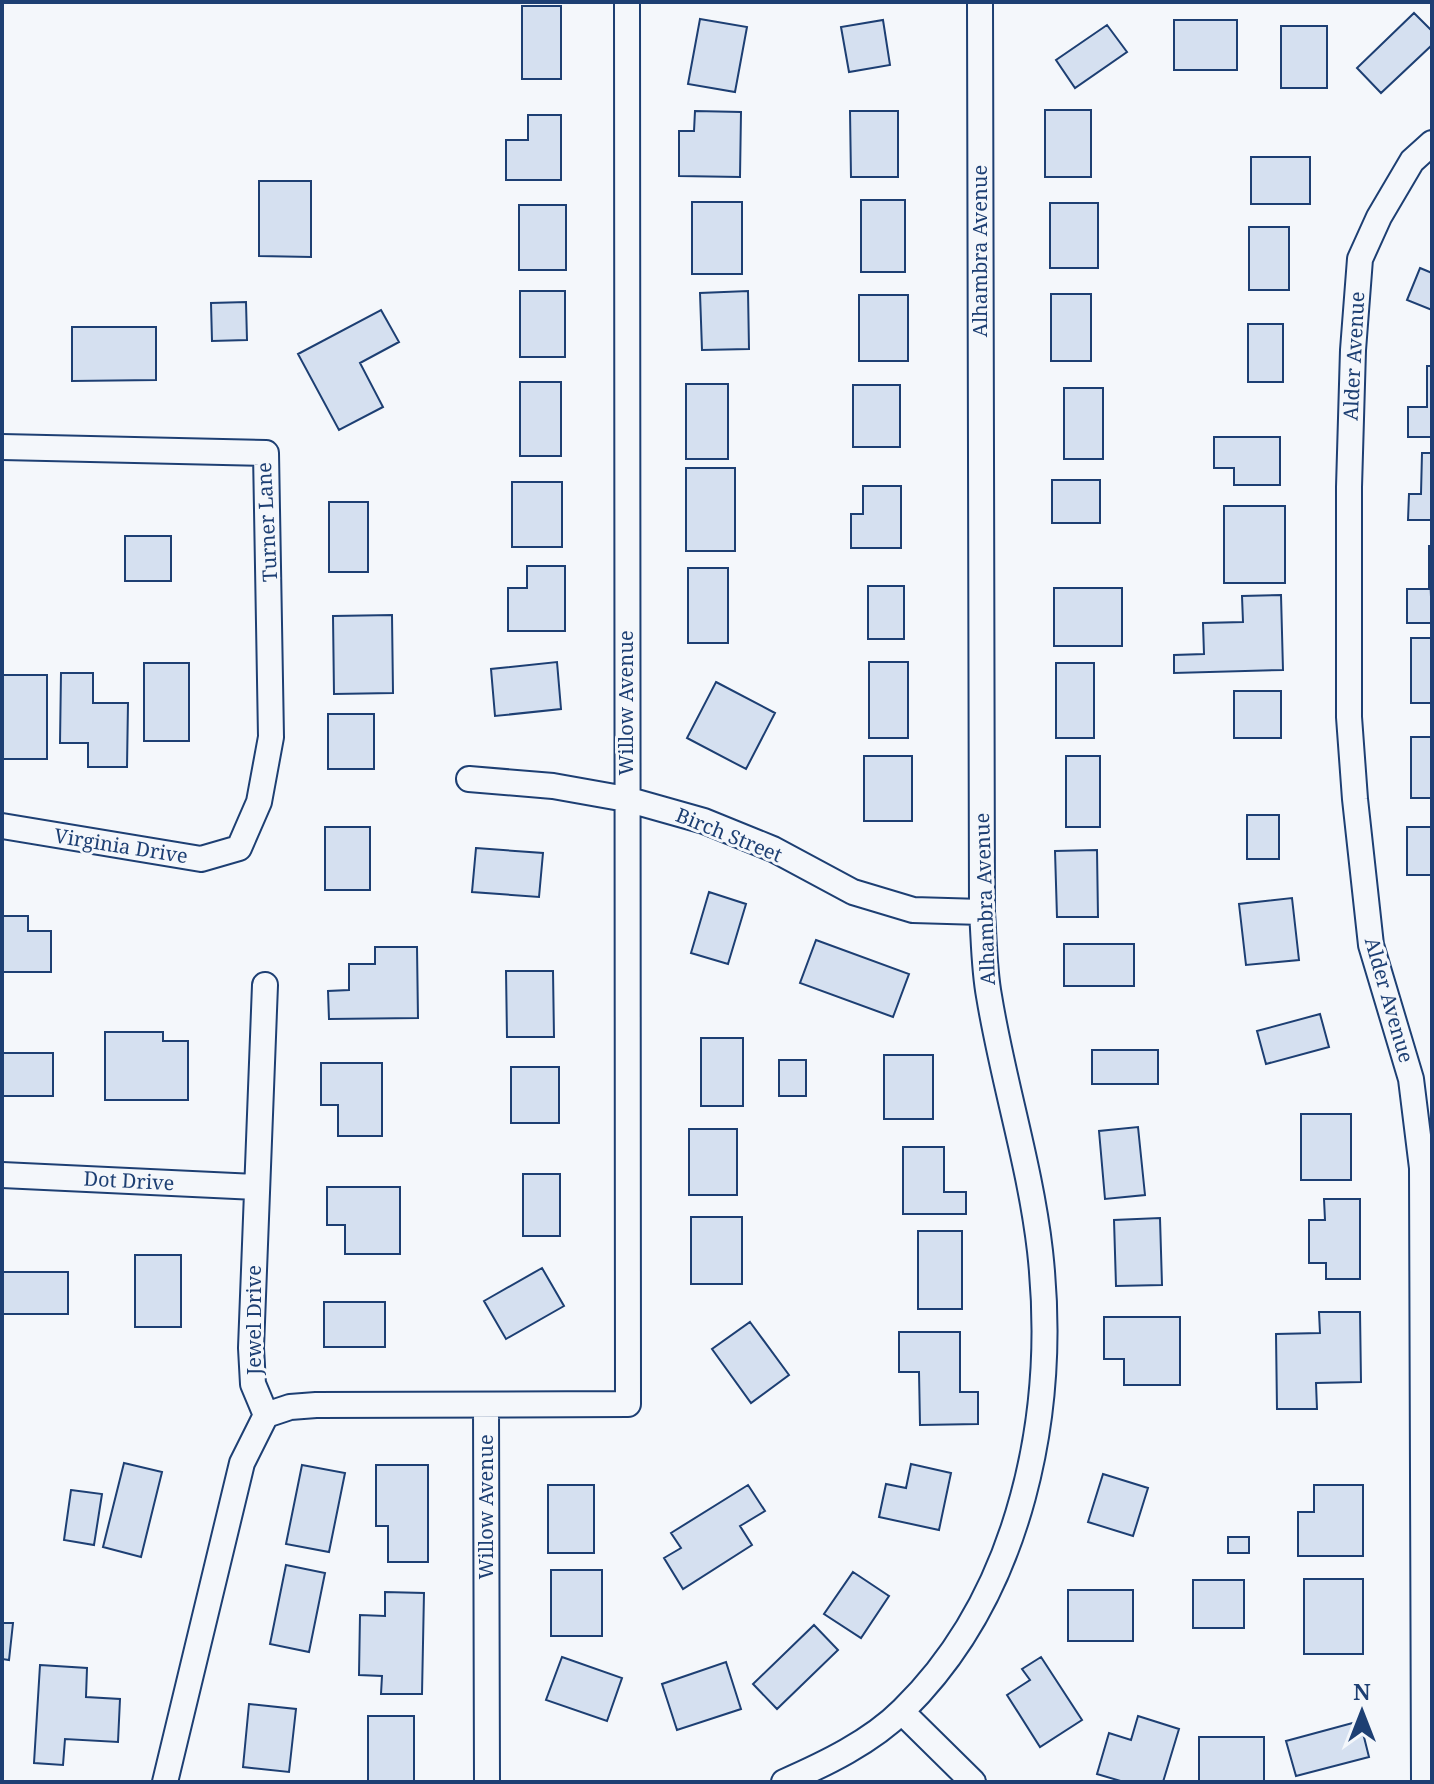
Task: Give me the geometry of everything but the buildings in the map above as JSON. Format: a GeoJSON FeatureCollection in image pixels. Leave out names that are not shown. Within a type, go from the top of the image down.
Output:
{"type":"FeatureCollection","features":[{"type":"Feature","properties":{"kind":"street","name":"Willow Avenue"},"geometry":{"type":"LineString","coordinates":[[266,1415],[290,1407],[316,1405],[628,1404],[627,2]]}},
{"type":"Feature","properties":{"kind":"street","name":"Alhambra Avenue"},"geometry":{"type":"LineString","coordinates":[[784,1782],[824,1764],[902,1712],[957,1647],[1006,1551],[1036,1448],[1042,1396],[1046,1340],[1040,1249],[1030,1185],[989,995],[982,912],[980,2]]}},
{"type":"Feature","properties":{"kind":"street","name":"Alder Avenue"},"geometry":{"type":"LineString","coordinates":[[1424,1782],[1422,1075],[1371,945],[1349,717],[1349,487],[1353,350],[1360,259],[1379,217],[1412,161],[1432,143]]}},
{"type":"Feature","properties":{"kind":"street","name":"Turner Lane"},"geometry":{"type":"LineString","coordinates":[[2,447],[266,453],[271,737],[259,802],[239,848]]}},
{"type":"Feature","properties":{"kind":"street","name":"Birch Street"},"geometry":{"type":"LineString","coordinates":[[469,779],[553,786],[626,799],[718,827],[773,849],[853,892],[913,910],[982,912]]}},
{"type":"Feature","properties":{"kind":"street","name":"Virginia Drive"},"geometry":{"type":"LineString","coordinates":[[2,826],[201,859],[239,848]]}},
{"type":"Feature","properties":{"kind":"street","name":"Jewel Drive"},"geometry":{"type":"LineString","coordinates":[[265,985],[251,1348],[253,1384],[266,1415]]}},
{"type":"Feature","properties":{"kind":"street","name":"Dot Drive"},"geometry":{"type":"LineString","coordinates":[[2,1175],[257,1187]]}},
{"type":"Feature","properties":{"kind":"street","name":"Willow Avenue"},"geometry":{"type":"LineString","coordinates":[[486,1405],[487,1782]]}},
{"type":"Feature","properties":{"kind":"street"},"geometry":{"type":"LineString","coordinates":[[165,1782],[242,1463],[266,1415]]}},
{"type":"Feature","properties":{"kind":"street"},"geometry":{"type":"LineString","coordinates":[[902,1712],[973,1782]]}}]}
